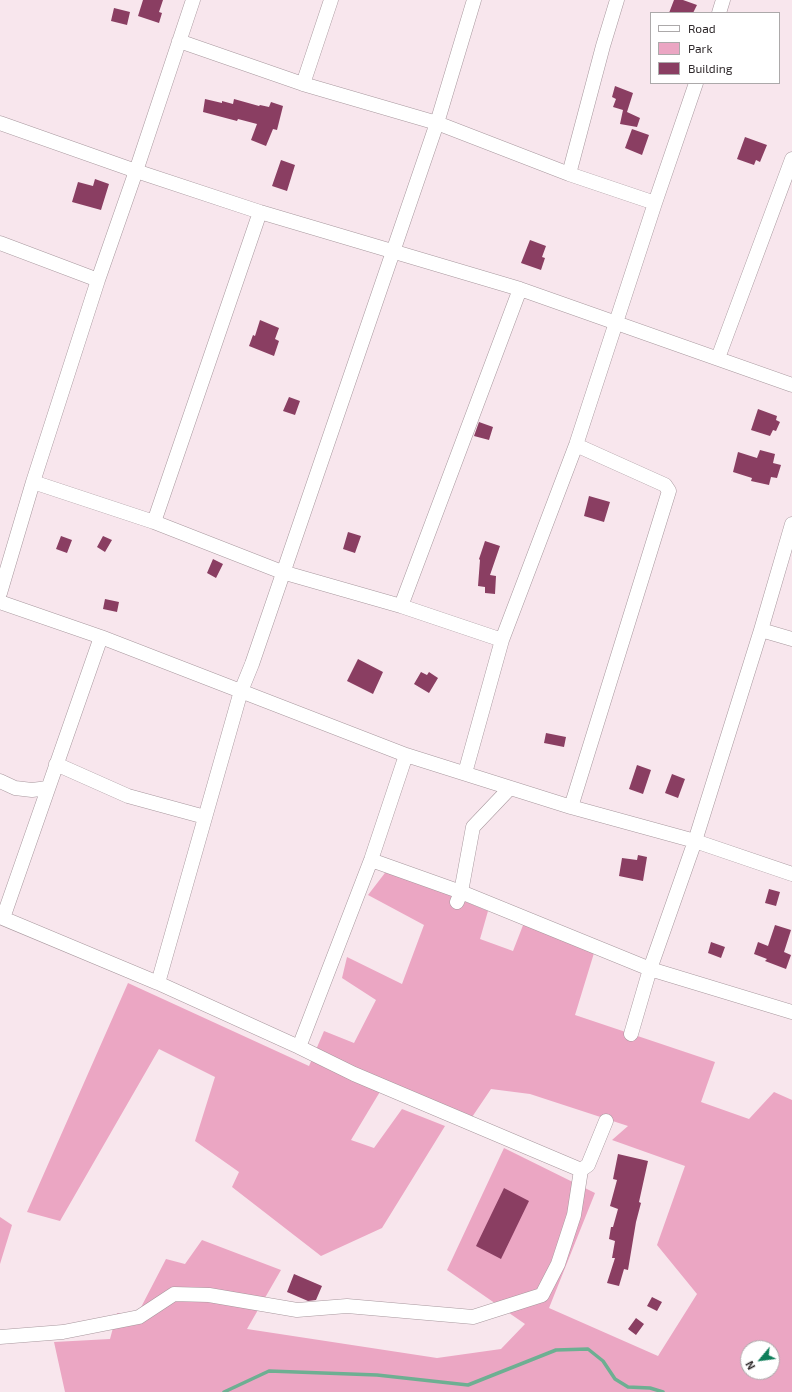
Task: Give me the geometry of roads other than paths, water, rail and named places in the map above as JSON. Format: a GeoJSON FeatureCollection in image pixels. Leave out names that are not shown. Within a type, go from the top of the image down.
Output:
{"type":"FeatureCollection","features":[{"type":"Feature","properties":{"kind":"street"},"geometry":{"type":"LineString","coordinates":[[0,594],[33,482],[98,280],[136,171],[192,0]]}},
{"type":"Feature","properties":{"kind":"street"},"geometry":{"type":"LineString","coordinates":[[303,84],[331,0]]}},
{"type":"Feature","properties":{"kind":"street"},"geometry":{"type":"LineString","coordinates":[[158,983],[241,691],[252,664],[282,572],[393,251],[436,123],[474,0]]}},
{"type":"Feature","properties":{"kind":"street"},"geometry":{"type":"LineString","coordinates":[[569,174],[603,46],[617,0]]}},
{"type":"Feature","properties":{"kind":"street"},"geometry":{"type":"LineString","coordinates":[[719,12],[723,0]]}},
{"type":"Feature","properties":{"kind":"street"},"geometry":{"type":"LineString","coordinates":[[179,41],[303,84],[436,123],[569,174],[655,203]]}},
{"type":"Feature","properties":{"kind":"street"},"geometry":{"type":"LineString","coordinates":[[465,773],[502,640],[576,445],[696,84]]}},
{"type":"Feature","properties":{"kind":"street"},"geometry":{"type":"LineString","coordinates":[[0,123],[136,171],[260,212],[520,289],[792,384]]}},
{"type":"Feature","properties":{"kind":"street"},"geometry":{"type":"LineString","coordinates":[[718,358],[792,159]]}},
{"type":"Feature","properties":{"kind":"street"},"geometry":{"type":"LineString","coordinates":[[154,522],[260,212]]}},
{"type":"Feature","properties":{"kind":"street"},"geometry":{"type":"LineString","coordinates":[[0,243],[98,280]]}},
{"type":"Feature","properties":{"kind":"street"},"geometry":{"type":"LineString","coordinates":[[401,606],[520,289]]}},
{"type":"Feature","properties":{"kind":"street"},"geometry":{"type":"LineString","coordinates":[[571,807],[669,491],[665,485],[576,445]]}},
{"type":"Feature","properties":{"kind":"street"},"geometry":{"type":"LineString","coordinates":[[33,482],[154,522],[282,572],[401,606],[502,640]]}},
{"type":"Feature","properties":{"kind":"street"},"geometry":{"type":"LineString","coordinates":[[631,1034],[650,969],[695,841],[761,630],[792,524]]}},
{"type":"Feature","properties":{"kind":"street"},"geometry":{"type":"LineString","coordinates":[[0,602],[101,637],[406,755],[571,807],[695,841],[792,874]]}},
{"type":"Feature","properties":{"kind":"street"},"geometry":{"type":"LineString","coordinates":[[761,630],[792,640]]}},
{"type":"Feature","properties":{"kind":"street"},"geometry":{"type":"LineString","coordinates":[[101,637],[2,917],[158,983],[299,1047],[354,1074],[581,1170]]}},
{"type":"Feature","properties":{"kind":"street"},"geometry":{"type":"LineString","coordinates":[[299,1047],[371,860],[406,755]]}},
{"type":"Feature","properties":{"kind":"street"},"geometry":{"type":"LineString","coordinates":[[56,764],[128,796],[205,817]]}},
{"type":"Feature","properties":{"kind":"street"},"geometry":{"type":"LineString","coordinates":[[0,781],[15,788],[32,790],[48,788]]}},
{"type":"Feature","properties":{"kind":"street"},"geometry":{"type":"LineString","coordinates":[[459,897],[473,828],[510,788]]}},
{"type":"Feature","properties":{"kind":"street"},"geometry":{"type":"LineString","coordinates":[[371,860],[459,897],[650,969],[792,1012]]}},
{"type":"Feature","properties":{"kind":"street"},"geometry":{"type":"LineString","coordinates":[[0,1337],[63,1332],[139,1317],[174,1294],[209,1295],[297,1310],[347,1306],[473,1317],[542,1295],[558,1264],[574,1215],[581,1170],[588,1164],[606,1121]]}},
{"type":"Feature","properties":{"kind":"waterway"},"geometry":{"type":"LineString","coordinates":[[224,1392],[269,1371],[377,1375],[468,1385],[556,1350],[588,1349],[603,1361],[615,1379],[628,1387],[650,1388],[663,1392]]}}]}
